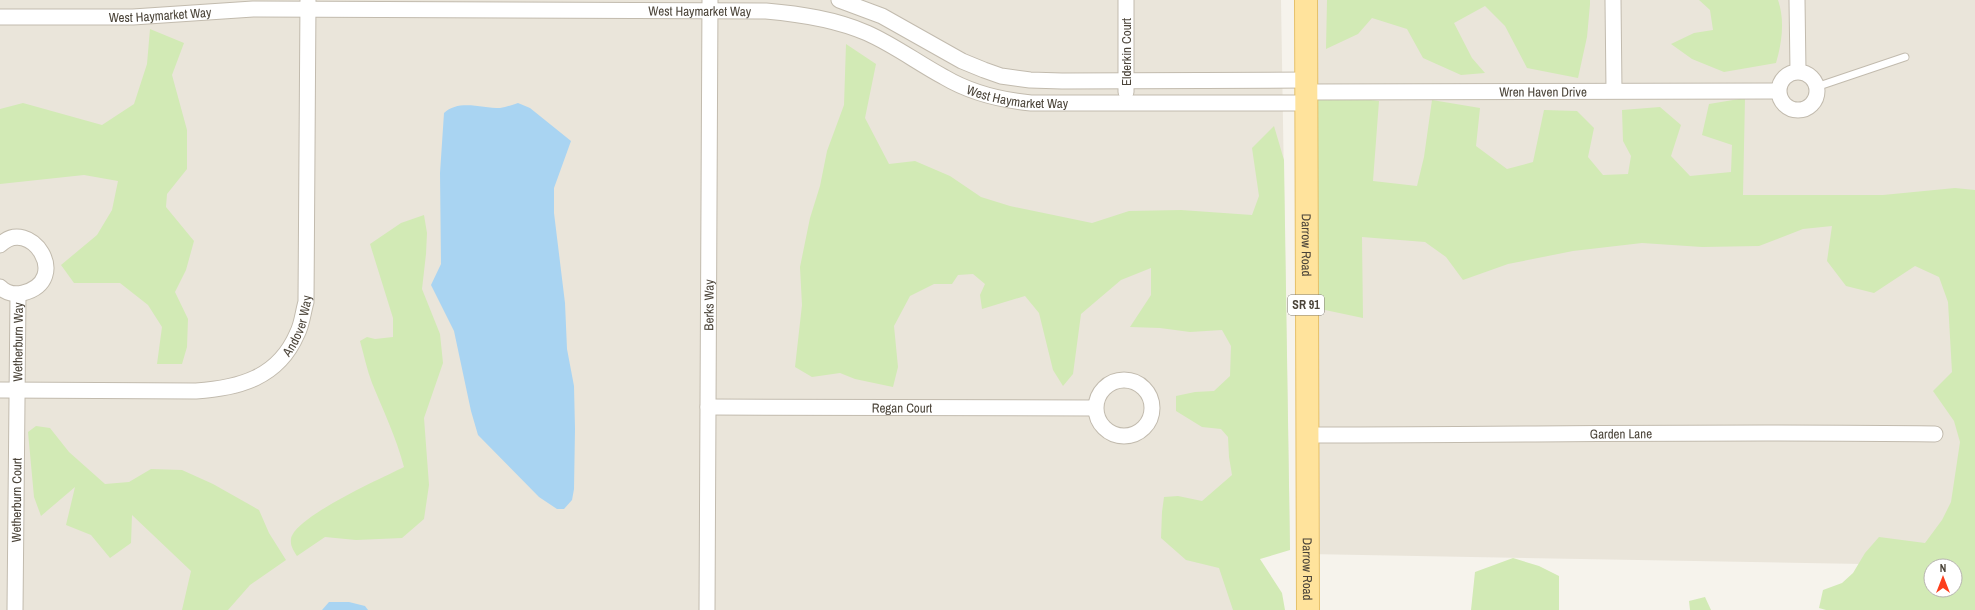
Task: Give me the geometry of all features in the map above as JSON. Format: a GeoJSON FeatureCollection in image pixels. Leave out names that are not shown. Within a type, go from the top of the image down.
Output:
{"type":"FeatureCollection","features":[{"type":"Feature","properties":{"kind":"main road","name":"Darrow Road"},"geometry":{"type":"LineString","coordinates":[[1306,0],[1308,92],[1308,610]]}},
{"type":"Feature","properties":{"kind":"street","name":"West Haymarket Way"},"geometry":{"type":"LineString","coordinates":[[840,0],[882,16],[962,61],[1001,76],[1030,80],[1126,82],[1308,92]]}},
{"type":"Feature","properties":{"kind":"street","name":"Elderkin Court"},"geometry":{"type":"LineString","coordinates":[[1126,0],[1126,103]]}},
{"type":"Feature","properties":{"kind":"street"},"geometry":{"type":"LineString","coordinates":[[1613,0],[1614,90]]}},
{"type":"Feature","properties":{"kind":"street"},"geometry":{"type":"LineString","coordinates":[[1797,0],[1798,71]]}},
{"type":"Feature","properties":{"kind":"street","name":"West Haymarket Way"},"geometry":{"type":"LineString","coordinates":[[0,17],[133,17],[308,5],[567,10],[710,6],[795,13],[845,25],[891,46],[945,78],[996,98],[1031,103],[1126,103],[1308,92]]}},
{"type":"Feature","properties":{"kind":"street","name":"Andover Way"},"geometry":{"type":"LineString","coordinates":[[0,390],[196,391],[224,389],[240,385],[257,377],[270,369],[286,353],[298,334],[306,302],[308,5]]}},
{"type":"Feature","properties":{"kind":"street","name":"Berks Way"},"geometry":{"type":"LineString","coordinates":[[707,610],[710,6]]}},
{"type":"Feature","properties":{"kind":"street"},"geometry":{"type":"LineString","coordinates":[[1798,71],[1807,74],[1815,81],[1817,91],[1815,100],[1807,108],[1798,110],[1788,108],[1780,100],[1778,91],[1780,81],[1788,74],[1798,71]]}},
{"type":"Feature","properties":{"kind":"street","name":"Wren Haven Drive"},"geometry":{"type":"LineString","coordinates":[[1308,92],[1614,90],[1778,91]]}},
{"type":"Feature","properties":{"kind":"street","name":"Wetherburn Way"},"geometry":{"type":"LineString","coordinates":[[0,245],[4,241],[18,238],[32,241],[43,252],[46,266],[43,280],[32,291],[18,295],[4,291],[0,287]]}},
{"type":"Feature","properties":{"kind":"street","name":"Wetherburn Way"},"geometry":{"type":"LineString","coordinates":[[17,390],[18,295]]}},
{"type":"Feature","properties":{"kind":"street","name":"Wetherburn Court"},"geometry":{"type":"LineString","coordinates":[[15,610],[17,390]]}},
{"type":"Feature","properties":{"kind":"street","name":"Regan Court"},"geometry":{"type":"LineString","coordinates":[[708,407],[1095,408]]}},
{"type":"Feature","properties":{"kind":"street","name":"Garden Lane"},"geometry":{"type":"LineString","coordinates":[[1307,435],[1486,435],[1746,432],[1935,434]]}},
{"type":"Feature","properties":{"kind":"lane"},"geometry":{"type":"LineString","coordinates":[[1816,87],[1906,57]]}},
{"type":"Feature","properties":{"kind":"shaded area"},"geometry":{"type":"Polygon","coordinates":[[[0,0],[1281,0],[1290,550],[1238,549],[1244,610],[0,610],[0,0]]]}},
{"type":"Feature","properties":{"kind":"shaded area"},"geometry":{"type":"Polygon","coordinates":[[[1306,0],[1975,0],[1975,566],[1963,566],[1963,558],[1923,558],[1923,565],[1308,554],[1306,0]]]}},
{"type":"Feature","properties":{"kind":"green space"},"geometry":{"type":"Polygon","coordinates":[[[1327,0],[1590,0],[1590,4],[1587,37],[1578,78],[1527,68],[1505,26],[1485,6],[1454,23],[1472,58],[1485,73],[1461,75],[1423,58],[1407,29],[1372,18],[1358,34],[1326,49],[1327,0]]]}},
{"type":"Feature","properties":{"kind":"green space"},"geometry":{"type":"Polygon","coordinates":[[[1699,0],[1778,0],[1782,32],[1776,63],[1724,72],[1692,59],[1671,44],[1694,33],[1713,30],[1710,10],[1699,0]]]}},
{"type":"Feature","properties":{"kind":"green space"},"geometry":{"type":"Polygon","coordinates":[[[150,29],[184,43],[172,75],[187,130],[187,169],[167,194],[166,207],[194,241],[186,270],[175,292],[188,319],[187,347],[182,364],[157,364],[162,327],[148,305],[120,283],[74,283],[61,265],[97,235],[112,210],[118,181],[84,175],[0,184],[0,109],[23,103],[102,125],[134,104],[147,64],[150,29]]]}},
{"type":"Feature","properties":{"kind":"green space"},"geometry":{"type":"Polygon","coordinates":[[[846,44],[876,64],[865,118],[889,164],[915,161],[950,176],[981,197],[1010,206],[1092,223],[1129,211],[1181,210],[1252,215],[1259,196],[1252,148],[1274,126],[1284,160],[1290,550],[1260,559],[1282,593],[1285,610],[1233,610],[1219,568],[1186,560],[1161,538],[1164,497],[1178,496],[1202,501],[1232,475],[1228,437],[1221,429],[1202,427],[1176,411],[1176,396],[1195,392],[1214,391],[1230,376],[1231,346],[1222,330],[1190,332],[1160,328],[1130,327],[1151,295],[1151,268],[1121,280],[1081,314],[1073,374],[1063,386],[1053,370],[1039,313],[1025,296],[982,309],[980,295],[985,284],[973,274],[958,275],[952,284],[934,284],[910,296],[894,326],[898,367],[893,387],[855,379],[840,373],[812,377],[795,367],[802,305],[800,267],[810,218],[820,186],[827,151],[844,105],[846,44]]]}},
{"type":"Feature","properties":{"kind":"green space"},"geometry":{"type":"Polygon","coordinates":[[[1308,92],[1379,101],[1373,181],[1417,186],[1424,157],[1432,100],[1480,108],[1476,146],[1507,169],[1533,162],[1544,110],[1577,111],[1594,128],[1588,157],[1603,175],[1628,174],[1631,156],[1623,141],[1622,110],[1660,107],[1681,125],[1671,156],[1690,176],[1731,172],[1732,145],[1702,135],[1709,104],[1745,98],[1743,195],[1883,195],[1955,188],[1975,190],[1975,610],[1826,610],[1819,608],[1823,590],[1842,583],[1853,573],[1865,553],[1879,537],[1925,543],[1942,520],[1951,502],[1960,442],[1954,421],[1933,391],[1952,372],[1948,302],[1939,277],[1915,266],[1874,293],[1846,286],[1827,261],[1832,226],[1803,229],[1759,246],[1702,247],[1642,243],[1573,251],[1508,264],[1463,280],[1446,257],[1425,242],[1362,237],[1363,318],[1306,306],[1308,92]]]}},
{"type":"Feature","properties":{"kind":"green space"},"geometry":{"type":"Polygon","coordinates":[[[424,215],[427,233],[422,289],[440,334],[443,363],[424,418],[429,485],[424,519],[402,538],[356,540],[325,537],[297,556],[292,546],[291,539],[296,530],[307,520],[322,509],[340,499],[404,467],[394,435],[370,378],[360,341],[367,337],[375,339],[393,337],[393,318],[370,244],[401,223],[424,215]]]}},
{"type":"Feature","properties":{"kind":"green space"},"geometry":{"type":"Polygon","coordinates":[[[36,426],[50,428],[69,452],[105,484],[129,482],[151,469],[182,470],[213,484],[259,510],[269,533],[286,560],[250,585],[228,610],[182,610],[191,571],[132,515],[131,543],[110,558],[91,535],[66,525],[75,487],[41,516],[34,497],[28,432],[36,426]]]}},
{"type":"Feature","properties":{"kind":"green space"},"geometry":{"type":"Polygon","coordinates":[[[1513,558],[1539,566],[1559,576],[1559,610],[1471,610],[1475,572],[1513,558]]]}},
{"type":"Feature","properties":{"kind":"green space"},"geometry":{"type":"Polygon","coordinates":[[[1705,597],[1711,610],[1690,610],[1689,601],[1705,597]]]}},
{"type":"Feature","properties":{"kind":"water"},"geometry":{"type":"Polygon","coordinates":[[[518,103],[530,108],[571,141],[554,188],[554,213],[565,303],[567,349],[574,386],[574,489],[572,500],[564,509],[557,509],[539,497],[478,435],[471,411],[454,331],[431,285],[441,264],[440,173],[444,113],[456,106],[463,105],[500,108],[518,103]]]}},
{"type":"Feature","properties":{"kind":"water"},"geometry":{"type":"Polygon","coordinates":[[[329,602],[349,602],[365,606],[368,610],[322,610],[329,602]]]}}]}
